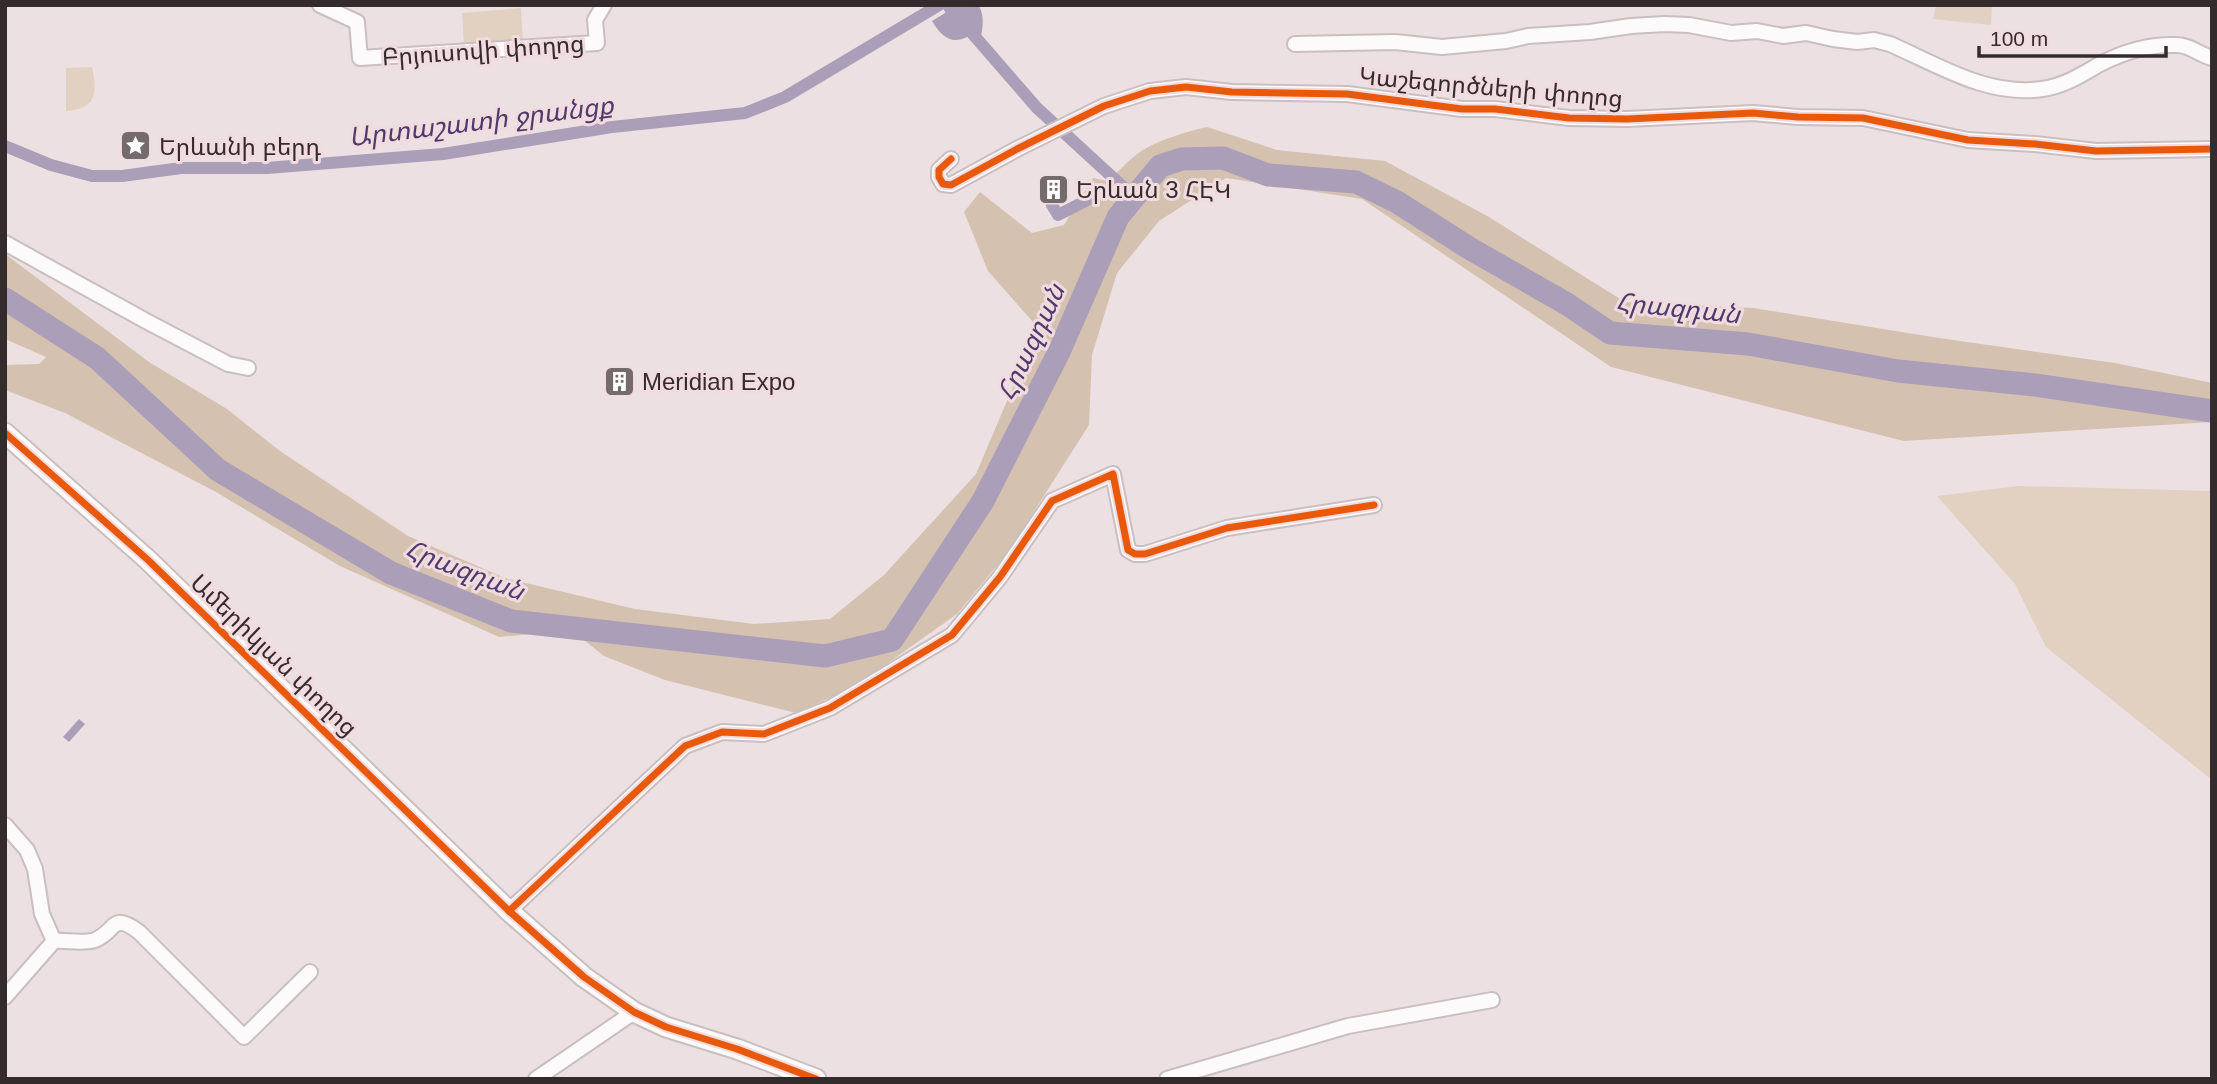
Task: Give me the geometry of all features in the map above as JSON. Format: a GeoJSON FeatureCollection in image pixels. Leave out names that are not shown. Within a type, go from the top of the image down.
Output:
{"type":"FeatureCollection","features":[{"type":"Feature","properties":{"kind":"street","name":"Բրյուսովի փողոց"},"geometry":{"type":"LineString","coordinates":[[320,5],[357,22],[360,58],[597,43],[596,20],[604,5]]}},
{"type":"Feature","properties":{"kind":"street","name":"Կաշեգործների փողոց"},"geometry":{"type":"LineString","coordinates":[[1295,44],[1395,42],[1442,47],[1631,26],[1689,25],[1731,33],[1757,31],[1783,36],[1806,33],[1857,42],[1874,40],[1890,44],[1983,85],[2029,90],[2064,83],[2124,54],[2146,48],[2180,45],[2212,58]]}},
{"type":"Feature","properties":{"kind":"street","name":"Կաշեգործների փողոց"},"geometry":{"type":"LineString","coordinates":[[951,159],[939,170],[943,184],[951,186],[1017,149],[1104,106],[1150,91],[1186,87],[1232,92],[1347,94],[1462,109],[1495,109],[1569,118],[1627,120],[1753,113],[1863,118],[1968,140],[2096,151],[2212,149]]}},
{"type":"Feature","properties":{"kind":"street"},"geometry":{"type":"LineString","coordinates":[[5,243],[228,364],[248,368]]}},
{"type":"Feature","properties":{"kind":"street","name":"Ամերիկյան փողոց"},"geometry":{"type":"LineString","coordinates":[[5,433],[157,569],[509,911],[584,976],[634,1012],[666,1027],[737,1049],[816,1079]]}},
{"type":"Feature","properties":{"kind":"street"},"geometry":{"type":"LineString","coordinates":[[509,911],[685,746],[722,732],[764,734],[830,708],[952,635],[1000,577],[1052,501],[1113,474],[1128,550],[1135,554],[1145,554],[1227,528],[1374,505]]}},
{"type":"Feature","properties":{"kind":"street"},"geometry":{"type":"LineString","coordinates":[[5,825],[27,849],[35,869],[42,914],[54,941]]}},
{"type":"Feature","properties":{"kind":"street"},"geometry":{"type":"LineString","coordinates":[[5,997],[54,941],[95,940],[112,926],[126,922],[244,1037],[310,972]]}},
{"type":"Feature","properties":{"kind":"street"},"geometry":{"type":"LineString","coordinates":[[1167,1079],[1348,1026],[1492,1000]]}},
{"type":"Feature","properties":{"kind":"street"},"geometry":{"type":"LineString","coordinates":[[536,1079],[634,1012]]}},
{"type":"Feature","properties":{"kind":"shaded area"},"geometry":{"type":"Polygon","coordinates":[[[958,5],[968,8],[972,19],[971,29],[969,36],[952,40],[943,35],[932,21],[958,5]]]}},
{"type":"Feature","properties":{"kind":"shaded area"},"geometry":{"type":"Polygon","coordinates":[[[1936,5],[1992,5],[1991,25],[1933,19],[1936,5]]]}},
{"type":"Feature","properties":{"kind":"shaded area"},"geometry":{"type":"Polygon","coordinates":[[[521,8],[523,41],[464,46],[462,13],[521,8]]]}},
{"type":"Feature","properties":{"kind":"shaded area"},"geometry":{"type":"Polygon","coordinates":[[[92,67],[95,85],[92,98],[84,107],[66,111],[66,68],[92,67]]]}},
{"type":"Feature","properties":{"kind":"shaded area"},"geometry":{"type":"Polygon","coordinates":[[[1207,127],[1277,150],[1385,161],[1489,217],[1625,302],[1753,308],[2115,363],[2212,383],[2212,422],[1904,441],[1611,367],[1362,199],[1226,178],[1159,221],[1117,273],[1092,355],[1089,425],[1008,552],[957,614],[854,687],[796,713],[665,680],[604,656],[580,637],[544,633],[499,637],[340,566],[216,492],[65,413],[5,390],[5,365],[39,364],[46,357],[5,339],[5,254],[149,362],[227,409],[280,451],[408,536],[505,578],[635,609],[754,624],[830,619],[884,575],[976,474],[1015,382],[1033,322],[988,271],[964,212],[980,192],[1032,233],[1064,225],[1093,178],[1107,181],[1146,148],[1207,127]]]}},
{"type":"Feature","properties":{"kind":"shaded area"},"geometry":{"type":"Polygon","coordinates":[[[2018,486],[2212,491],[2212,780],[2046,647],[2015,584],[1937,496],[2018,486]]]}},
{"type":"Feature","properties":{"kind":"shaded area"},"geometry":{"type":"Polygon","coordinates":[[[79,719],[85,724],[69,742],[63,737],[79,719]]]}},
{"type":"Feature","properties":{"kind":"waterway","name":"Արտաշատի ջրանցք"},"geometry":{"type":"LineString","coordinates":[[5,146],[51,165],[92,176],[122,176],[181,168],[267,168],[443,154],[612,127],[745,113],[785,97],[939,5]]}},
{"type":"Feature","properties":{"kind":"waterway"},"geometry":{"type":"LineString","coordinates":[[948,5],[959,24],[971,32],[1037,108],[1133,196]]}},
{"type":"Feature","properties":{"kind":"waterway"},"geometry":{"type":"LineString","coordinates":[[971,5],[976,16],[975,36]]}},
{"type":"Feature","properties":{"kind":"waterway","name":"Հրազդան"},"geometry":{"type":"LineString","coordinates":[[5,299],[97,358],[218,470],[391,573],[511,621],[825,656],[892,640],[983,501],[1059,352],[1118,217],[1160,166],[1182,159],[1223,158],[1268,175],[1356,182],[1397,202],[1469,248],[1567,304],[1610,333],[1748,344],[1898,371],[2035,385],[2212,411]]}},
{"type":"Feature","properties":{"kind":"waterway"},"geometry":{"type":"LineString","coordinates":[[1049,193],[1058,215],[1107,190],[1124,188]]}},
{"type":"Feature","properties":{"kind":"cycle path"},"geometry":{"type":"LineString","coordinates":[[951,159],[939,170],[943,184],[951,185],[1104,106],[1150,91],[1186,87],[1232,92],[1347,94],[1462,109],[1495,109],[1569,118],[1627,119],[1753,113],[1863,118],[1968,140],[2096,151],[2212,149]]}},
{"type":"Feature","properties":{"kind":"cycle path"},"geometry":{"type":"LineString","coordinates":[[5,433],[148,560],[509,911],[584,977],[634,1012],[666,1027],[737,1049],[816,1079]]}},
{"type":"Feature","properties":{"kind":"cycle path"},"geometry":{"type":"LineString","coordinates":[[509,911],[685,746],[722,732],[764,734],[830,708],[952,635],[1000,577],[1052,501],[1113,474],[1128,550],[1135,554],[1145,554],[1227,528],[1374,505]]}},
{"type":"Feature","properties":{"kind":"place","name":"Երևանի բերդ"},"geometry":{"type":"Point","coordinates":[136,146]}},
{"type":"Feature","properties":{"kind":"place","name":"Երևան 3 ՀԷԿ"},"geometry":{"type":"Point","coordinates":[1053,189]}},
{"type":"Feature","properties":{"kind":"place","name":"Meridian Expo"},"geometry":{"type":"Point","coordinates":[619,381]}}]}
